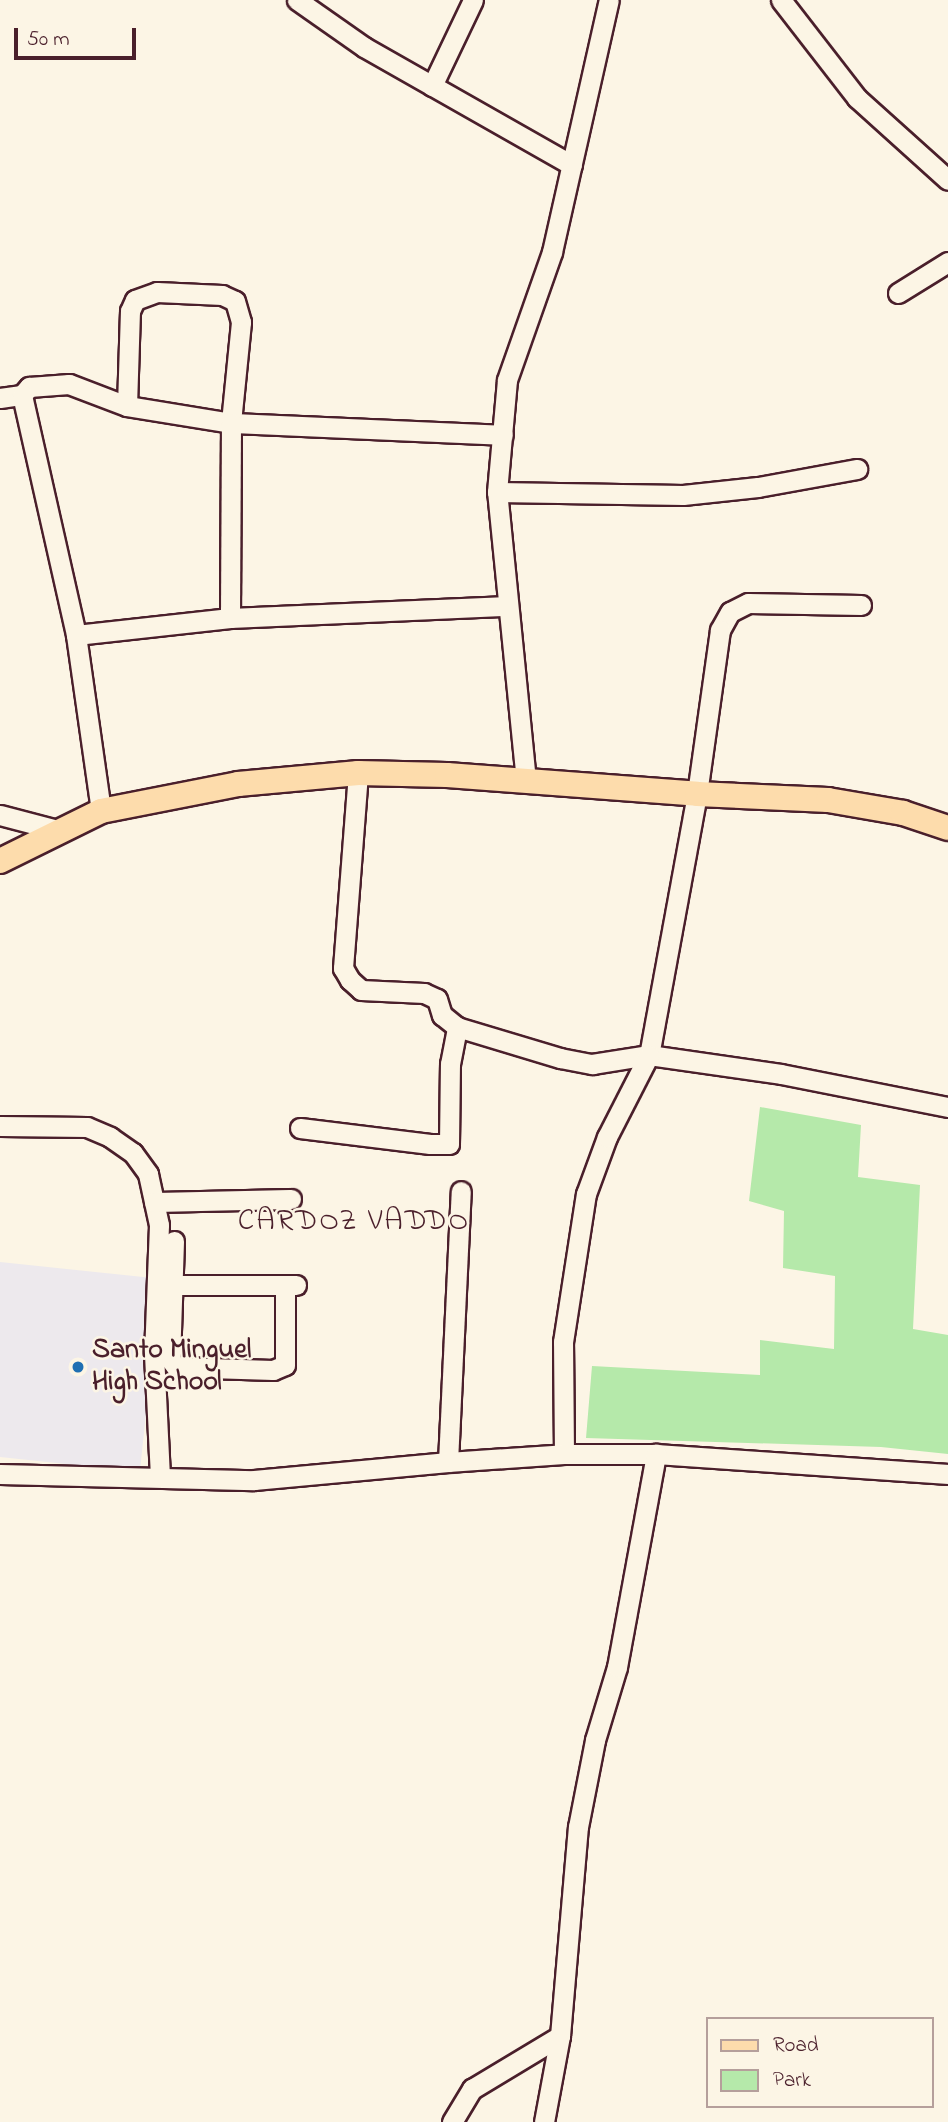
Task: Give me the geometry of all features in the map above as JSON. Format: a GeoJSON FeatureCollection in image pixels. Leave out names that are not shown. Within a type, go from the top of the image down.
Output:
{"type":"FeatureCollection","features":[{"type":"Feature","properties":{"kind":"main road"},"geometry":{"type":"LineString","coordinates":[[0,861],[101,811],[238,784],[358,774],[447,775],[697,794],[828,800],[903,813],[948,828]]}},
{"type":"Feature","properties":{"kind":"street"},"geometry":{"type":"LineString","coordinates":[[297,0],[364,47],[572,165]]}},
{"type":"Feature","properties":{"kind":"street"},"geometry":{"type":"LineString","coordinates":[[432,86],[473,0]]}},
{"type":"Feature","properties":{"kind":"street"},"geometry":{"type":"LineString","coordinates":[[526,781],[497,492],[507,380],[552,252],[609,0]]}},
{"type":"Feature","properties":{"kind":"street"},"geometry":{"type":"LineString","coordinates":[[782,0],[857,98],[948,180]]}},
{"type":"Feature","properties":{"kind":"street"},"geometry":{"type":"LineString","coordinates":[[898,293],[948,262]]}},
{"type":"Feature","properties":{"kind":"street"},"geometry":{"type":"LineString","coordinates":[[127,406],[130,310],[135,300],[157,292],[222,295],[235,301],[241,322],[231,423],[230,618]]}},
{"type":"Feature","properties":{"kind":"street"},"geometry":{"type":"LineString","coordinates":[[0,398],[22,395],[29,387],[69,384],[127,406],[231,423],[503,435]]}},
{"type":"Feature","properties":{"kind":"street"},"geometry":{"type":"LineString","coordinates":[[22,395],[76,635],[101,811]]}},
{"type":"Feature","properties":{"kind":"street"},"geometry":{"type":"LineString","coordinates":[[497,492],[683,495],[758,487],[857,469]]}},
{"type":"Feature","properties":{"kind":"street"},"geometry":{"type":"LineString","coordinates":[[565,1454],[563,1342],[586,1194],[607,1137],[649,1055],[697,794],[720,630],[730,612],[748,603],[861,605]]}},
{"type":"Feature","properties":{"kind":"street"},"geometry":{"type":"LineString","coordinates":[[76,635],[230,618],[508,606]]}},
{"type":"Feature","properties":{"kind":"street"},"geometry":{"type":"LineString","coordinates":[[358,774],[343,968],[349,980],[361,990],[424,993],[437,999],[442,1015],[457,1027],[560,1058],[592,1064],[649,1055],[781,1074],[948,1107]]}},
{"type":"Feature","properties":{"kind":"street"},"geometry":{"type":"LineString","coordinates":[[0,815],[61,831]]}},
{"type":"Feature","properties":{"kind":"street"},"geometry":{"type":"LineString","coordinates":[[300,1128],[449,1144],[450,1064],[457,1027]]}},
{"type":"Feature","properties":{"kind":"street"},"geometry":{"type":"LineString","coordinates":[[0,1126],[87,1127],[110,1137],[133,1153],[148,1174],[159,1225],[170,1359],[176,1367],[273,1370],[285,1365],[291,1285],[165,1285]]}},
{"type":"Feature","properties":{"kind":"street"},"geometry":{"type":"LineString","coordinates":[[448,1462],[461,1191]]}},
{"type":"Feature","properties":{"kind":"street"},"geometry":{"type":"LineString","coordinates":[[154,1202],[291,1199]]}},
{"type":"Feature","properties":{"kind":"street"},"geometry":{"type":"LineString","coordinates":[[160,1476],[154,1354],[174,1241]]}},
{"type":"Feature","properties":{"kind":"street"},"geometry":{"type":"LineString","coordinates":[[0,1474],[254,1480],[565,1454],[656,1454],[948,1474]]}},
{"type":"Feature","properties":{"kind":"street"},"geometry":{"type":"LineString","coordinates":[[544,2122],[560,2036],[578,1827],[595,1740],[617,1667],[656,1454]]}},
{"type":"Feature","properties":{"kind":"street"},"geometry":{"type":"LineString","coordinates":[[452,2122],[472,2089],[560,2036]]}},
{"type":"Feature","properties":{"kind":"shaded area","name":"Santo Minguel High School"},"geometry":{"type":"Polygon","coordinates":[[[0,1262],[160,1279],[140,1472],[0,1457],[0,1262]]]}},
{"type":"Feature","properties":{"kind":"green space"},"geometry":{"type":"Polygon","coordinates":[[[760,1107],[861,1125],[858,1177],[920,1185],[913,1329],[948,1335],[948,1454],[881,1447],[586,1438],[592,1366],[760,1375],[760,1340],[834,1349],[835,1276],[783,1268],[784,1211],[749,1201],[760,1107]]]}},
{"type":"Feature","properties":{"kind":"place","name":"Santo Minguel High School"},"geometry":{"type":"Point","coordinates":[78,1367]}},
{"type":"Feature","properties":{"kind":"district","name":"CARDOZ VADDO"},"geometry":{"type":"Point","coordinates":[354,1222]}}]}
